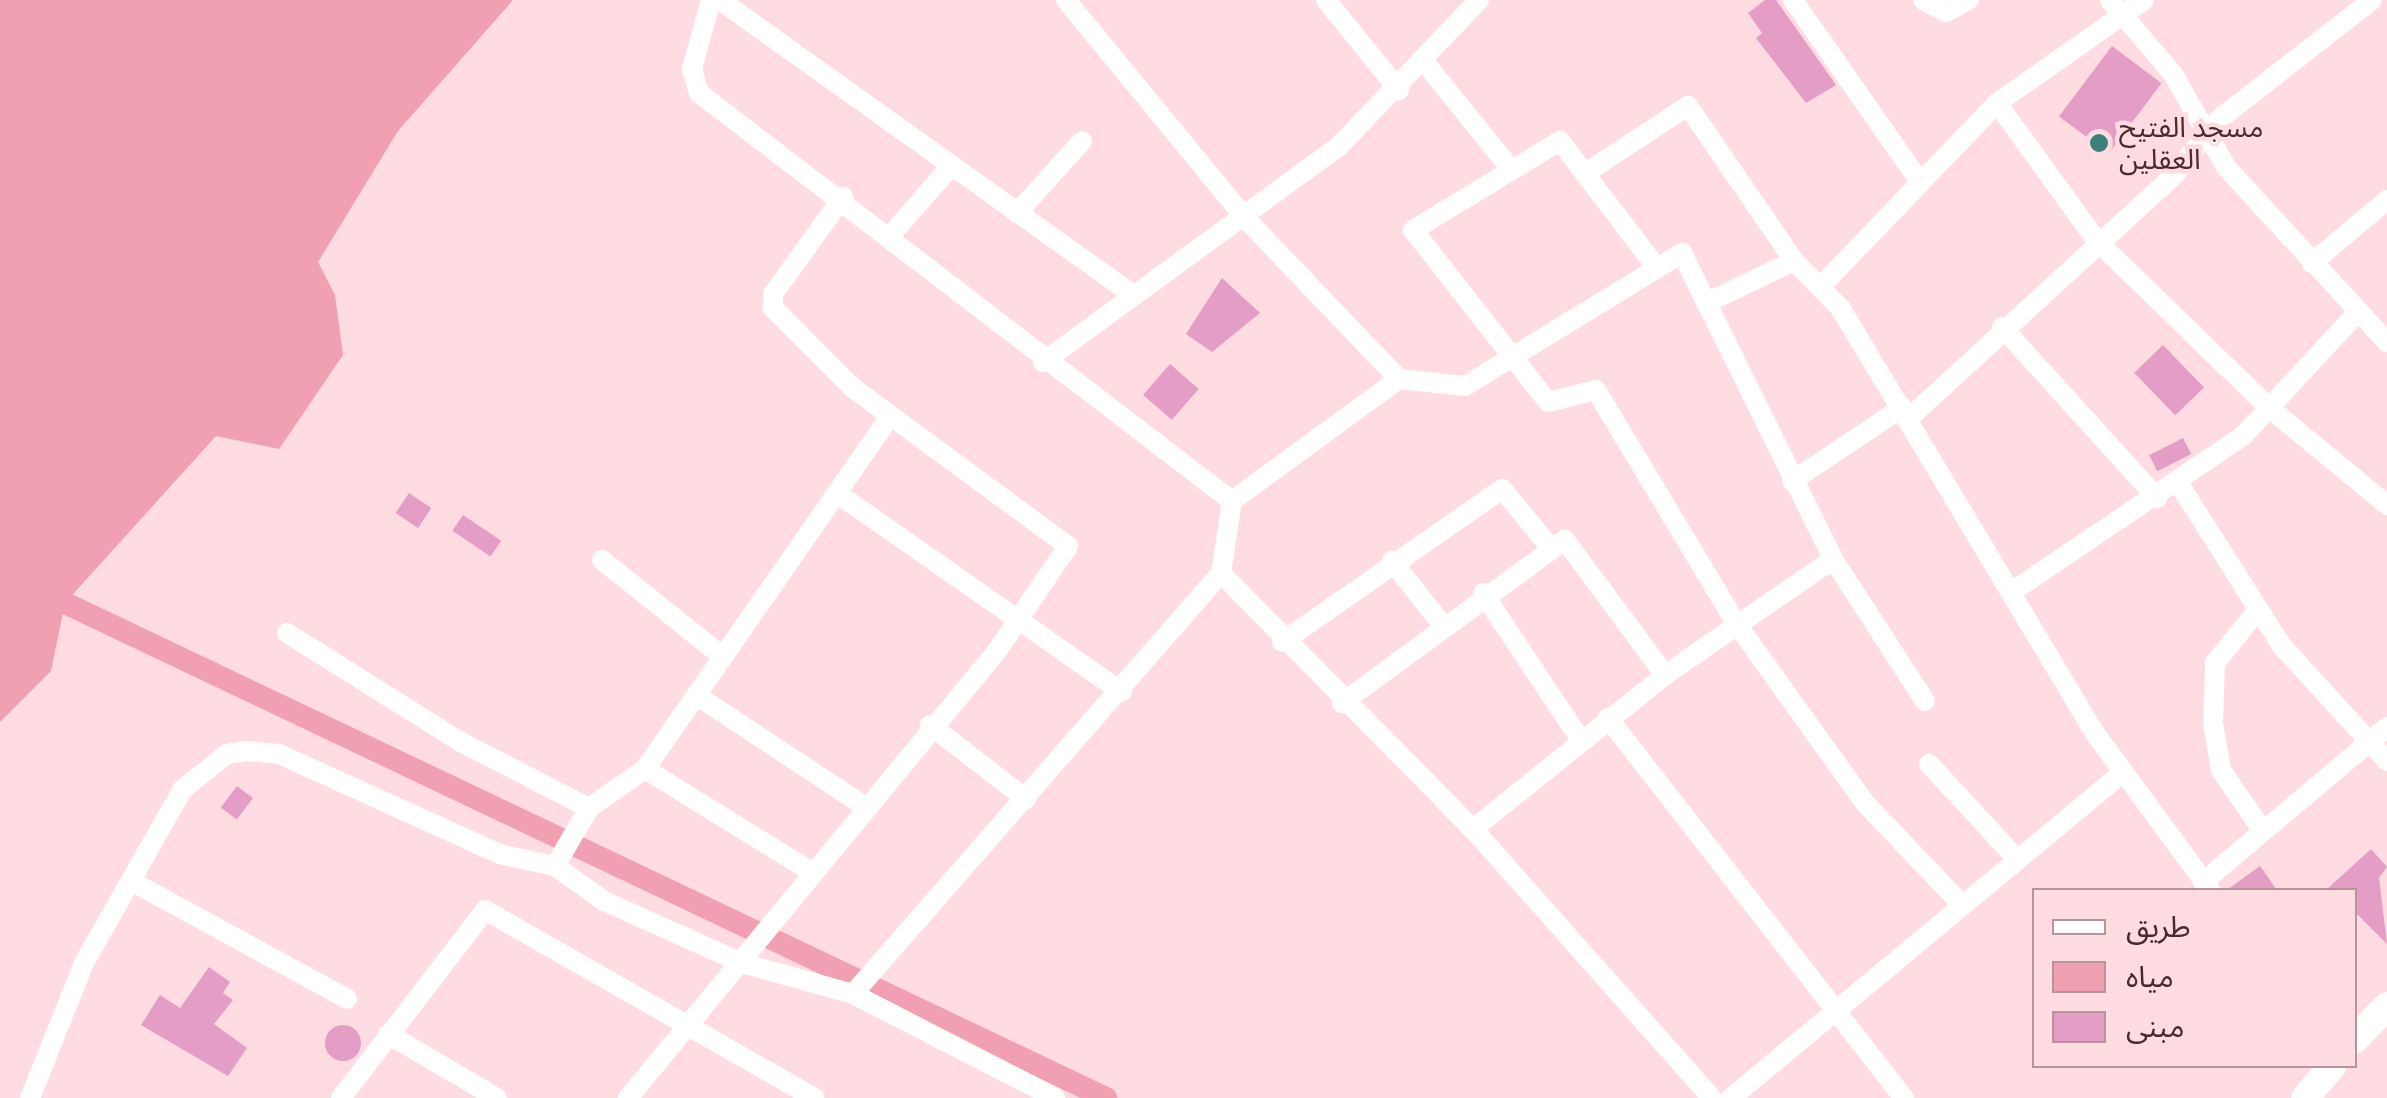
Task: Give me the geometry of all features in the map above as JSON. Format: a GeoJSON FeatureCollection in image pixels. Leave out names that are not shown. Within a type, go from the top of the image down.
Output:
{"type":"FeatureCollection","features":[{"type":"Feature","properties":{"kind":"street"},"geometry":{"type":"LineString","coordinates":[[711,0],[695,87],[844,196],[1043,362],[1232,501]]}},
{"type":"Feature","properties":{"kind":"street"},"geometry":{"type":"LineString","coordinates":[[720,0],[1129,292]]}},
{"type":"Feature","properties":{"kind":"street"},"geometry":{"type":"LineString","coordinates":[[1066,0],[1244,217],[1399,379],[1461,388],[1512,360],[1653,264],[1682,253],[1833,558],[1925,701]]}},
{"type":"Feature","properties":{"kind":"street"},"geometry":{"type":"LineString","coordinates":[[1326,0],[1398,90]]}},
{"type":"Feature","properties":{"kind":"street"},"geometry":{"type":"LineString","coordinates":[[1793,0],[1920,182]]}},
{"type":"Feature","properties":{"kind":"street"},"geometry":{"type":"LineString","coordinates":[[1923,0],[1946,12],[1969,0]]}},
{"type":"Feature","properties":{"kind":"street"},"geometry":{"type":"LineString","coordinates":[[1822,285],[1997,103],[2116,6],[2144,0]]}},
{"type":"Feature","properties":{"kind":"street"},"geometry":{"type":"LineString","coordinates":[[1043,362],[1129,292],[1244,217],[1398,90],[1466,4]]}},
{"type":"Feature","properties":{"kind":"street"},"geometry":{"type":"LineString","coordinates":[[1792,481],[1906,413],[2174,175],[2205,134],[2362,4]]}},
{"type":"Feature","properties":{"kind":"street"},"geometry":{"type":"LineString","coordinates":[[2116,6],[2186,92],[2205,134],[2312,263],[2387,342]]}},
{"type":"Feature","properties":{"kind":"street"},"geometry":{"type":"LineString","coordinates":[[1422,59],[1510,168]]}},
{"type":"Feature","properties":{"kind":"street"},"geometry":{"type":"LineString","coordinates":[[1997,103],[2098,241],[2268,406],[2387,504]]}},
{"type":"Feature","properties":{"kind":"street"},"geometry":{"type":"LineString","coordinates":[[1587,172],[1688,106],[1794,261],[1822,285],[1906,413],[2121,774],[2206,886],[2263,830],[2387,727]]}},
{"type":"Feature","properties":{"kind":"street"},"geometry":{"type":"LineString","coordinates":[[1018,213],[1082,141]]}},
{"type":"Feature","properties":{"kind":"street"},"geometry":{"type":"LineString","coordinates":[[1653,264],[1560,141],[1413,230],[1512,360],[1553,404],[1596,390],[1736,623],[1865,804],[1962,904]]}},
{"type":"Feature","properties":{"kind":"street"},"geometry":{"type":"LineString","coordinates":[[890,236],[951,166]]}},
{"type":"Feature","properties":{"kind":"street"},"geometry":{"type":"LineString","coordinates":[[628,1098],[684,1025],[742,962],[863,805],[1022,617],[1068,540],[890,416],[773,308],[774,294],[844,196]]}},
{"type":"Feature","properties":{"kind":"street"},"geometry":{"type":"LineString","coordinates":[[2312,263],[2387,200]]}},
{"type":"Feature","properties":{"kind":"street"},"geometry":{"type":"LineString","coordinates":[[1706,303],[1794,261]]}},
{"type":"Feature","properties":{"kind":"street"},"geometry":{"type":"LineString","coordinates":[[2013,591],[2178,484],[2268,406],[2358,311]]}},
{"type":"Feature","properties":{"kind":"street"},"geometry":{"type":"LineString","coordinates":[[2002,327],[2157,498]]}},
{"type":"Feature","properties":{"kind":"street"},"geometry":{"type":"LineString","coordinates":[[853,994],[1122,692],[1220,573],[1232,501],[1399,379]]}},
{"type":"Feature","properties":{"kind":"street"},"geometry":{"type":"LineString","coordinates":[[555,866],[589,808],[645,769],[890,416]]}},
{"type":"Feature","properties":{"kind":"street"},"geometry":{"type":"LineString","coordinates":[[2178,484],[2257,611],[2387,761]]}},
{"type":"Feature","properties":{"kind":"street"},"geometry":{"type":"LineString","coordinates":[[1282,642],[1392,561],[1507,488],[1550,547]]}},
{"type":"Feature","properties":{"kind":"street"},"geometry":{"type":"LineString","coordinates":[[838,494],[1022,617],[1122,692]]}},
{"type":"Feature","properties":{"kind":"street"},"geometry":{"type":"LineString","coordinates":[[1342,703],[1483,593],[1550,547],[1570,542],[1664,675]]}},
{"type":"Feature","properties":{"kind":"street"},"geometry":{"type":"LineString","coordinates":[[1472,829],[1664,675],[1833,558]]}},
{"type":"Feature","properties":{"kind":"street"},"geometry":{"type":"LineString","coordinates":[[602,560],[723,658]]}},
{"type":"Feature","properties":{"kind":"street"},"geometry":{"type":"LineString","coordinates":[[1392,561],[1441,623]]}},
{"type":"Feature","properties":{"kind":"street"},"geometry":{"type":"LineString","coordinates":[[1220,573],[1342,703],[1472,829],[1712,1098]]}},
{"type":"Feature","properties":{"kind":"street"},"geometry":{"type":"LineString","coordinates":[[1483,593],[1580,739]]}},
{"type":"Feature","properties":{"kind":"street"},"geometry":{"type":"LineString","coordinates":[[2257,611],[2215,663],[2213,723],[2221,770],[2263,830]]}},
{"type":"Feature","properties":{"kind":"street"},"geometry":{"type":"LineString","coordinates":[[287,633],[459,741],[589,808]]}},
{"type":"Feature","properties":{"kind":"street"},"geometry":{"type":"LineString","coordinates":[[696,695],[863,805]]}},
{"type":"Feature","properties":{"kind":"street"},"geometry":{"type":"LineString","coordinates":[[1608,718],[1839,1007],[1904,1098]]}},
{"type":"Feature","properties":{"kind":"street"},"geometry":{"type":"LineString","coordinates":[[930,724],[1026,799]]}},
{"type":"Feature","properties":{"kind":"street"},"geometry":{"type":"LineString","coordinates":[[30,1098],[84,963],[182,789],[227,754],[246,752],[279,754],[499,854],[555,866],[604,902],[742,962],[853,994],[1056,1098]]}},
{"type":"Feature","properties":{"kind":"street"},"geometry":{"type":"LineString","coordinates":[[1930,764],[2018,859]]}},
{"type":"Feature","properties":{"kind":"street"},"geometry":{"type":"LineString","coordinates":[[645,769],[812,872]]}},
{"type":"Feature","properties":{"kind":"street"},"geometry":{"type":"LineString","coordinates":[[1731,1098],[2121,774]]}},
{"type":"Feature","properties":{"kind":"street"},"geometry":{"type":"LineString","coordinates":[[131,881],[347,999]]}},
{"type":"Feature","properties":{"kind":"street"},"geometry":{"type":"LineString","coordinates":[[341,1098],[484,910],[814,1098]]}},
{"type":"Feature","properties":{"kind":"street"},"geometry":{"type":"LineString","coordinates":[[2357,1037],[2387,1006]]}},
{"type":"Feature","properties":{"kind":"street"},"geometry":{"type":"LineString","coordinates":[[388,1034],[497,1098]]}},
{"type":"Feature","properties":{"kind":"street"},"geometry":{"type":"LineString","coordinates":[[2305,1098],[2330,1068]]}},
{"type":"Feature","properties":{"kind":"water"},"geometry":{"type":"Polygon","coordinates":[[[0,0],[513,0],[398,131],[318,262],[335,295],[343,355],[279,449],[216,436],[65,603],[51,671],[0,722],[0,0]]]}},
{"type":"Feature","properties":{"kind":"building"},"geometry":{"type":"Polygon","coordinates":[[[1765,0],[1776,0],[1836,85],[1806,103],[1756,38],[1762,33],[1748,13],[1765,0]]]}},
{"type":"Feature","properties":{"kind":"building"},"geometry":{"type":"Polygon","coordinates":[[[2112,46],[2162,83],[2109,154],[2059,116],[2112,46]]]}},
{"type":"Feature","properties":{"kind":"building"},"geometry":{"type":"Polygon","coordinates":[[[1222,278],[1260,313],[1212,352],[1186,334],[1222,278]]]}},
{"type":"Feature","properties":{"kind":"building"},"geometry":{"type":"Polygon","coordinates":[[[2163,345],[2204,387],[2175,415],[2134,373],[2163,345]]]}},
{"type":"Feature","properties":{"kind":"building"},"geometry":{"type":"Polygon","coordinates":[[[1170,364],[1199,389],[1172,420],[1143,395],[1170,364]]]}},
{"type":"Feature","properties":{"kind":"building"},"geometry":{"type":"Polygon","coordinates":[[[2183,438],[2191,454],[2157,471],[2149,455],[2183,438]]]}},
{"type":"Feature","properties":{"kind":"building"},"geometry":{"type":"Polygon","coordinates":[[[409,493],[431,508],[418,528],[396,513],[409,493]]]}},
{"type":"Feature","properties":{"kind":"building"},"geometry":{"type":"Polygon","coordinates":[[[463,515],[501,541],[491,556],[452,531],[463,515]]]}},
{"type":"Feature","properties":{"kind":"building"},"geometry":{"type":"Polygon","coordinates":[[[237,786],[253,798],[237,820],[221,808],[237,786]]]}},
{"type":"Feature","properties":{"kind":"building"},"geometry":{"type":"Polygon","coordinates":[[[2371,849],[2387,867],[2379,878],[2387,944],[2357,914],[2357,888],[2328,888],[2371,849]]]}},
{"type":"Feature","properties":{"kind":"building"},"geometry":{"type":"Polygon","coordinates":[[[2260,866],[2276,888],[2230,888],[2260,866]]]}},
{"type":"Feature","properties":{"kind":"building"},"geometry":{"type":"Polygon","coordinates":[[[209,967],[230,982],[223,993],[233,1000],[214,1024],[247,1048],[228,1076],[141,1025],[160,995],[180,1008],[209,967]]]}},
{"type":"Feature","properties":{"kind":"building"},"geometry":{"type":"Polygon","coordinates":[[[343,1025],[355,1031],[361,1043],[355,1055],[343,1061],[331,1055],[325,1043],[331,1031],[343,1025]]]}},
{"type":"Feature","properties":{"kind":"waterway"},"geometry":{"type":"LineString","coordinates":[[65,603],[1106,1098]]}},
{"type":"Feature","properties":{"kind":"place","name":"مسجد الفتيح العقلين"},"geometry":{"type":"Point","coordinates":[2099,143]}}]}
